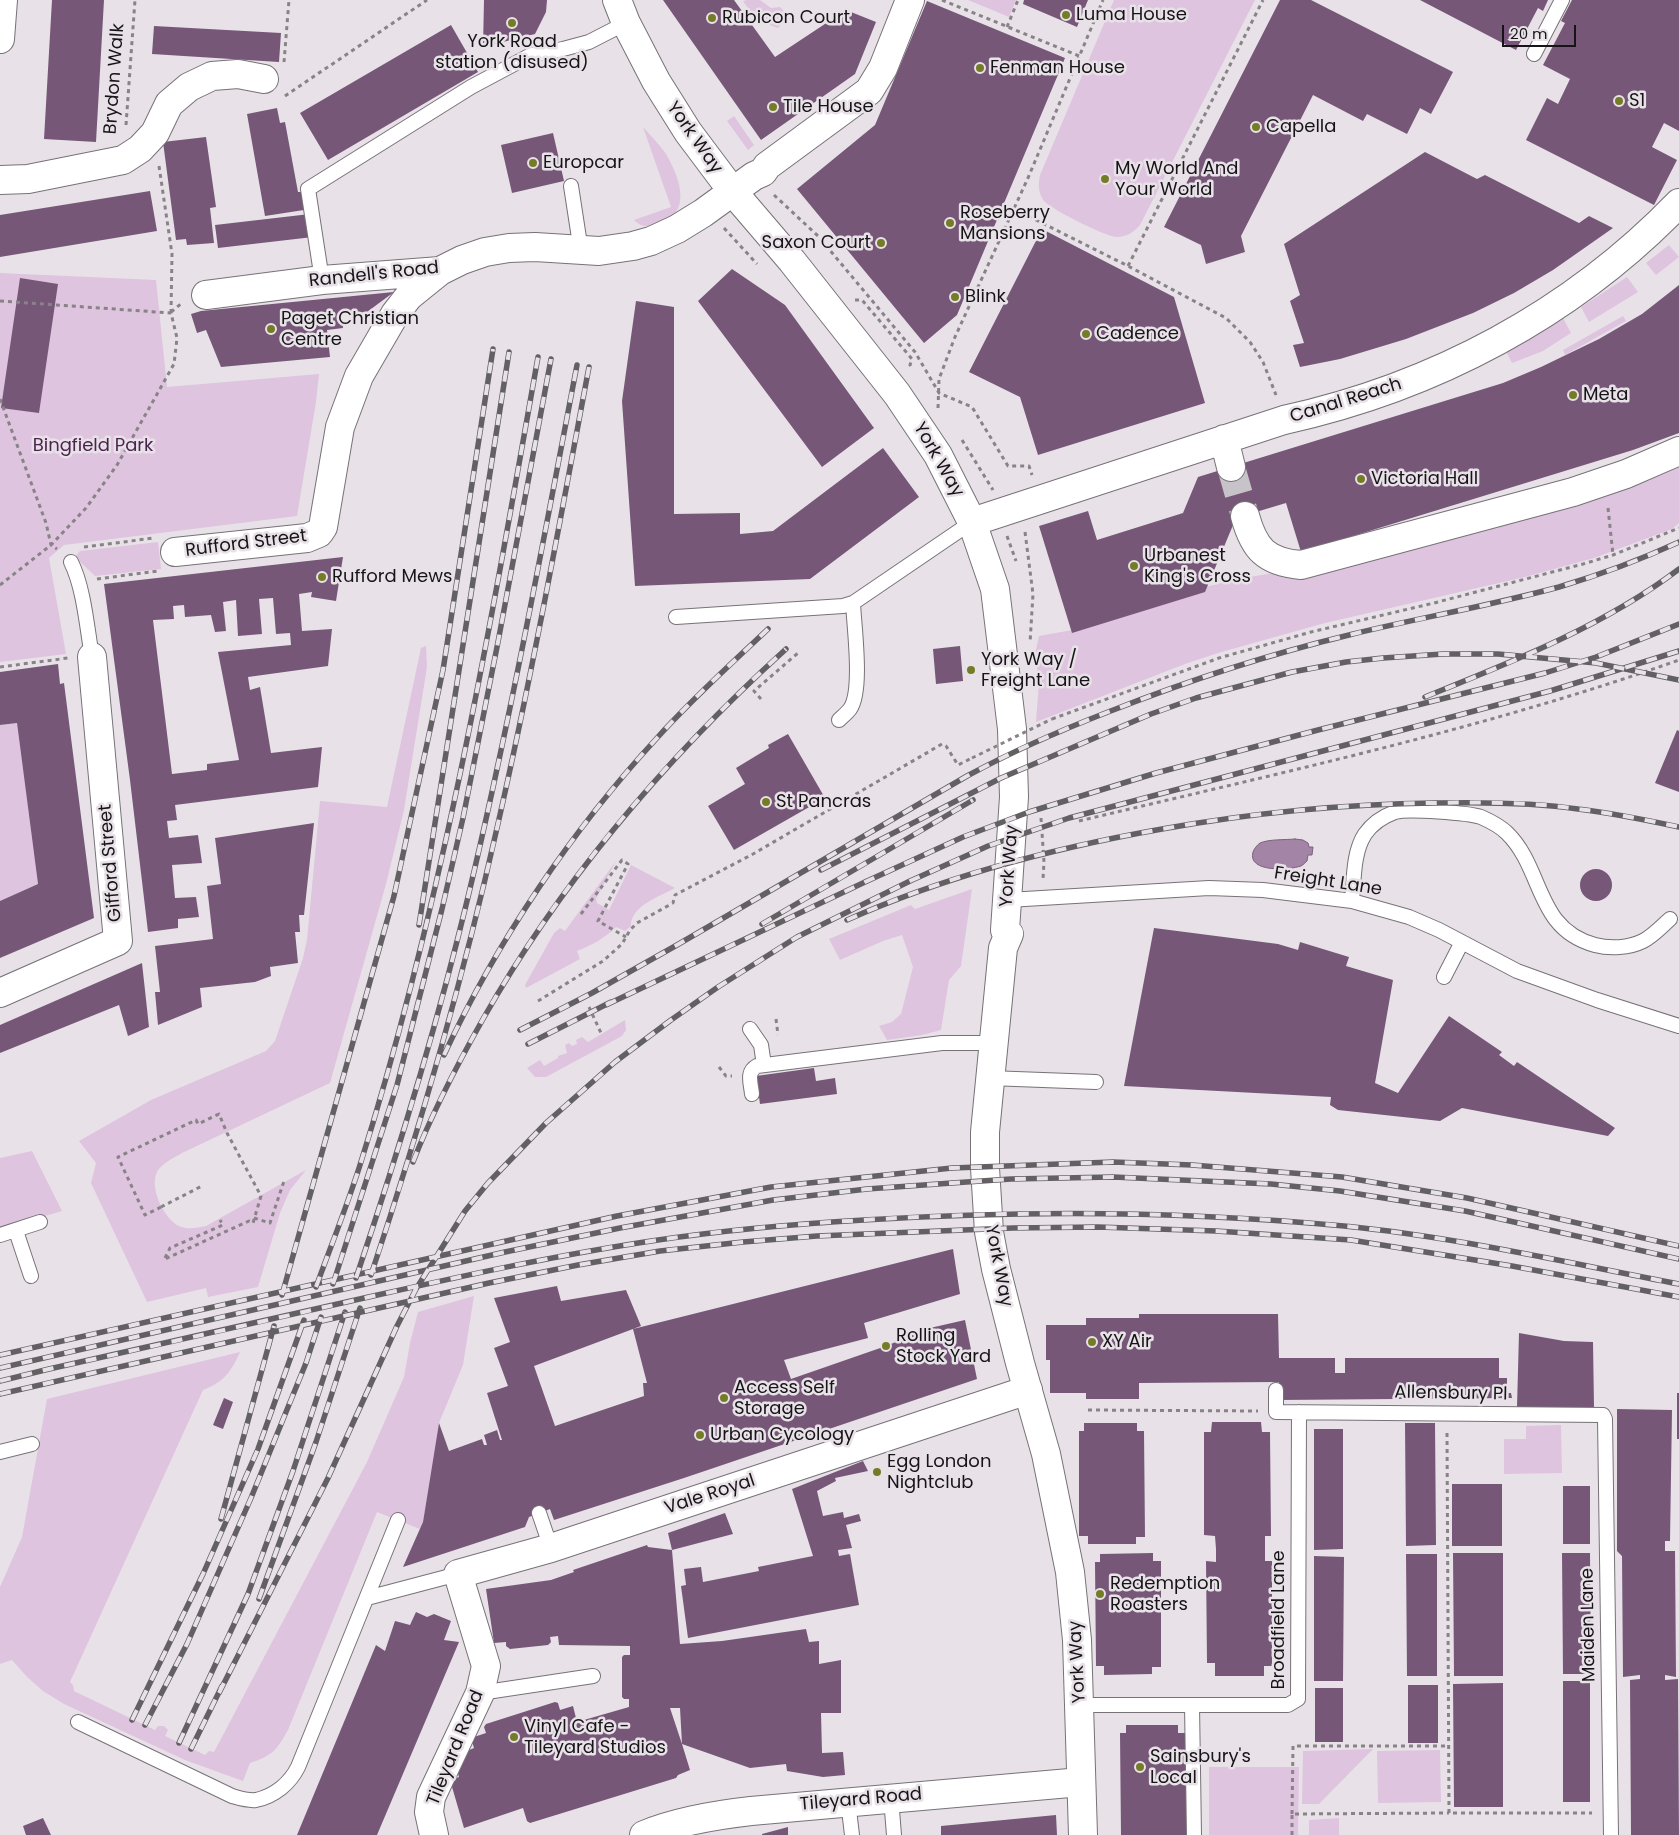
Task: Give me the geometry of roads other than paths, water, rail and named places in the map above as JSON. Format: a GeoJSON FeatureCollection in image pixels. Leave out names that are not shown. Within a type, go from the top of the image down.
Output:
{"type":"FeatureCollection","features":[{"type":"Feature","properties":{"kind":"street"},"geometry":{"type":"LineString","coordinates":[[0,39],[3,0]]}},
{"type":"Feature","properties":{"kind":"street","name":"Randell's Road"},"geometry":{"type":"LineString","coordinates":[[206,295],[322,280],[440,271],[462,260],[485,252],[509,248],[535,247],[581,251],[616,250],[651,241],[677,230],[708,210],[869,91],[883,68],[899,31],[908,1]]}},
{"type":"Feature","properties":{"kind":"street","name":"York Way"},"geometry":{"type":"LineString","coordinates":[[621,12],[667,99],[688,132],[751,178],[792,260],[896,394],[938,455],[972,522],[995,589],[1012,729],[1014,797],[1005,930],[1009,934],[1003,948],[989,1078],[985,1154],[989,1232],[996,1269],[1046,1454],[1070,1572],[1078,1640],[1083,1835]]}},
{"type":"Feature","properties":{"kind":"street"},"geometry":{"type":"LineString","coordinates":[[0,180],[28,179],[123,160],[140,149],[155,133],[169,104],[178,95],[198,82],[212,76],[238,74],[275,82]]}},
{"type":"Feature","properties":{"kind":"street","name":"Canal Reach"},"geometry":{"type":"LineString","coordinates":[[972,522],[1224,439],[1393,388],[1434,372],[1473,354],[1560,303],[1638,243],[1679,203]]}},
{"type":"Feature","properties":{"kind":"street","name":"Rufford Street"},"geometry":{"type":"LineString","coordinates":[[171,561],[307,538],[319,533],[323,526],[340,427],[359,376],[395,314],[410,296],[440,271]]}},
{"type":"Feature","properties":{"kind":"street"},"geometry":{"type":"LineString","coordinates":[[1224,439],[1231,467]]}},
{"type":"Feature","properties":{"kind":"street"},"geometry":{"type":"LineString","coordinates":[[1245,516],[1249,531],[1257,545],[1270,557],[1285,564],[1302,565],[1573,492],[1626,474],[1679,451]]}},
{"type":"Feature","properties":{"kind":"street","name":"Gifford Street"},"geometry":{"type":"LineString","coordinates":[[0,993],[118,941],[92,657]]}},
{"type":"Feature","properties":{"kind":"street","name":"Vale Royal"},"geometry":{"type":"LineString","coordinates":[[458,1574],[551,1548],[1028,1390]]}},
{"type":"Feature","properties":{"kind":"street","name":"Tileyard Road"},"geometry":{"type":"LineString","coordinates":[[434,1835],[429,1812],[431,1797],[480,1693],[486,1666],[458,1574]]}},
{"type":"Feature","properties":{"kind":"street","name":"Tileyard Road"},"geometry":{"type":"LineString","coordinates":[[644,1835],[716,1815],[848,1801],[1081,1782]]}},
{"type":"Feature","properties":{"kind":"lane"},"geometry":{"type":"LineString","coordinates":[[1534,54],[1562,0]]}},
{"type":"Feature","properties":{"kind":"lane"},"geometry":{"type":"LineString","coordinates":[[322,280],[308,189],[471,87],[531,55],[589,42],[621,12]]}},
{"type":"Feature","properties":{"kind":"lane"},"geometry":{"type":"LineString","coordinates":[[571,186],[581,251]]}},
{"type":"Feature","properties":{"kind":"lane"},"geometry":{"type":"LineString","coordinates":[[676,617],[843,606],[853,603],[972,522]]}},
{"type":"Feature","properties":{"kind":"lane"},"geometry":{"type":"LineString","coordinates":[[71,562],[80,587],[92,657]]}},
{"type":"Feature","properties":{"kind":"lane"},"geometry":{"type":"LineString","coordinates":[[839,720],[850,709],[855,697],[857,680],[853,603]]}},
{"type":"Feature","properties":{"kind":"lane"},"geometry":{"type":"LineString","coordinates":[[1352,901],[1357,852],[1365,834],[1381,818],[1396,811],[1463,813],[1481,817],[1496,824],[1519,846],[1553,918],[1566,931],[1584,942],[1604,947],[1626,946],[1644,940],[1670,919]]}},
{"type":"Feature","properties":{"kind":"lane","name":"Freight Lane"},"geometry":{"type":"LineString","coordinates":[[1008,900],[1209,888],[1263,890],[1352,901],[1409,917],[1439,930],[1517,971],[1597,1000],[1679,1026]]}},
{"type":"Feature","properties":{"kind":"lane"},"geometry":{"type":"LineString","coordinates":[[1444,977],[1462,942]]}},
{"type":"Feature","properties":{"kind":"lane"},"geometry":{"type":"LineString","coordinates":[[750,1029],[761,1045],[764,1065]]}},
{"type":"Feature","properties":{"kind":"lane"},"geometry":{"type":"LineString","coordinates":[[752,1094],[750,1074],[754,1068],[764,1065],[942,1043],[993,1043]]}},
{"type":"Feature","properties":{"kind":"lane"},"geometry":{"type":"LineString","coordinates":[[989,1078],[1096,1082]]}},
{"type":"Feature","properties":{"kind":"lane"},"geometry":{"type":"LineString","coordinates":[[0,1235],[40,1222]]}},
{"type":"Feature","properties":{"kind":"lane"},"geometry":{"type":"LineString","coordinates":[[16,1231],[31,1276]]}},
{"type":"Feature","properties":{"kind":"lane","name":"Allensbury Pl"},"geometry":{"type":"LineString","coordinates":[[1276,1390],[1276,1412],[1603,1415]]}},
{"type":"Feature","properties":{"kind":"lane","name":"Broadfield Lane"},"geometry":{"type":"LineString","coordinates":[[1080,1705],[1288,1705],[1298,1699],[1299,1412]]}},
{"type":"Feature","properties":{"kind":"lane","name":"Maiden Lane"},"geometry":{"type":"LineString","coordinates":[[1603,1415],[1605,1419],[1610,1835]]}},
{"type":"Feature","properties":{"kind":"lane"},"geometry":{"type":"LineString","coordinates":[[0,1452],[32,1444]]}},
{"type":"Feature","properties":{"kind":"lane"},"geometry":{"type":"LineString","coordinates":[[539,1513],[551,1548]]}},
{"type":"Feature","properties":{"kind":"lane"},"geometry":{"type":"LineString","coordinates":[[78,1722],[232,1796],[255,1800],[287,1784],[298,1766],[398,1520]]}},
{"type":"Feature","properties":{"kind":"lane","name":"Vale Royal"},"geometry":{"type":"LineString","coordinates":[[367,1598],[458,1574]]}},
{"type":"Feature","properties":{"kind":"lane"},"geometry":{"type":"LineString","coordinates":[[480,1693],[593,1676]]}},
{"type":"Feature","properties":{"kind":"lane"},"geometry":{"type":"LineString","coordinates":[[1192,1706],[1194,1835]]}},
{"type":"Feature","properties":{"kind":"lane"},"geometry":{"type":"LineString","coordinates":[[891,1798],[894,1835]]}},
{"type":"Feature","properties":{"kind":"lane"},"geometry":{"type":"LineString","coordinates":[[848,1801],[852,1835]]}},
{"type":"Feature","properties":{"kind":"tunnel"},"geometry":{"type":"LineString","coordinates":[[1231,467],[1245,516]]}},
{"type":"Feature","properties":{"kind":"railway"},"geometry":{"type":"LineString","coordinates":[[282,1295],[394,896],[443,670],[493,349]]}},
{"type":"Feature","properties":{"kind":"railway"},"geometry":{"type":"LineString","coordinates":[[419,925],[509,352]]}},
{"type":"Feature","properties":{"kind":"railway"},"geometry":{"type":"LineString","coordinates":[[316,1287],[355,1180],[390,1066],[416,966],[462,764],[502,561],[538,357]]}},
{"type":"Feature","properties":{"kind":"railway"},"geometry":{"type":"LineString","coordinates":[[333,1284],[397,1085],[442,909],[463,818],[498,642],[551,359]]}},
{"type":"Feature","properties":{"kind":"railway"},"geometry":{"type":"LineString","coordinates":[[356,1278],[416,1089],[468,897],[512,698],[577,365]]}},
{"type":"Feature","properties":{"kind":"railway"},"geometry":{"type":"LineString","coordinates":[[371,1275],[440,1053],[484,885],[534,656],[589,367]]}},
{"type":"Feature","properties":{"kind":"railway"},"geometry":{"type":"LineString","coordinates":[[520,1030],[592,993],[677,945],[967,776],[1072,726],[1227,669],[1349,635],[1559,587],[1619,567],[1679,542]]}},
{"type":"Feature","properties":{"kind":"railway"},"geometry":{"type":"LineString","coordinates":[[1425,697],[1524,656],[1589,625],[1620,608],[1679,569]]}},
{"type":"Feature","properties":{"kind":"railway"},"geometry":{"type":"LineString","coordinates":[[606,1005],[963,837],[1029,812],[1156,773],[1545,673],[1596,657],[1679,624]]}},
{"type":"Feature","properties":{"kind":"railway"},"geometry":{"type":"LineString","coordinates":[[444,1055],[465,1012],[512,929],[538,888],[595,810],[670,724],[711,682],[768,629]]}},
{"type":"Feature","properties":{"kind":"railway"},"geometry":{"type":"LineString","coordinates":[[413,1162],[437,1107],[473,1036],[514,967],[547,917],[582,869],[658,777],[699,733],[786,649]]}},
{"type":"Feature","properties":{"kind":"railway"},"geometry":{"type":"LineString","coordinates":[[219,1693],[328,1478],[397,1326],[416,1289],[465,1211],[488,1183],[546,1123],[615,1062],[671,1020],[718,987],[797,937],[910,881],[988,846],[1069,818],[1550,691],[1679,651]]}},
{"type":"Feature","properties":{"kind":"railway"},"geometry":{"type":"LineString","coordinates":[[821,870],[1001,778],[1151,714],[1196,698],[1292,672],[1346,662],[1383,658],[1443,654],[1498,654],[1596,663],[1679,680]]}},
{"type":"Feature","properties":{"kind":"railway"},"geometry":{"type":"LineString","coordinates":[[762,924],[973,800]]}},
{"type":"Feature","properties":{"kind":"railway"},"geometry":{"type":"LineString","coordinates":[[847,920],[924,889],[1042,854],[1162,829],[1263,814],[1365,805],[1506,803],[1591,811],[1679,827]]}},
{"type":"Feature","properties":{"kind":"railway"},"geometry":{"type":"LineString","coordinates":[[528,1044],[611,1002]]}},
{"type":"Feature","properties":{"kind":"railway"},"geometry":{"type":"LineString","coordinates":[[0,1355],[617,1216],[771,1187],[952,1168],[1113,1162],[1192,1165],[1342,1177],[1467,1198],[1679,1246]]}},
{"type":"Feature","properties":{"kind":"railway"},"geometry":{"type":"LineString","coordinates":[[0,1368],[505,1252],[620,1228],[773,1200],[867,1189],[1011,1179],[1113,1177],[1271,1184],[1340,1191],[1465,1211],[1679,1259]]}},
{"type":"Feature","properties":{"kind":"railway"},"geometry":{"type":"LineString","coordinates":[[0,1381],[373,1296],[550,1258],[709,1233],[786,1225],[864,1220],[984,1215],[1104,1214],[1224,1217],[1284,1221],[1344,1226],[1428,1237],[1512,1251],[1679,1284]]}},
{"type":"Feature","properties":{"kind":"railway"},"geometry":{"type":"LineString","coordinates":[[0,1394],[489,1283],[578,1265],[660,1251],[817,1236],[1013,1228],[1098,1227],[1216,1231],[1351,1240],[1512,1266],[1679,1297]]}},
{"type":"Feature","properties":{"kind":"railway"},"geometry":{"type":"LineString","coordinates":[[259,1599],[316,1442],[360,1308]]}},
{"type":"Feature","properties":{"kind":"railway"},"geometry":{"type":"LineString","coordinates":[[179,1743],[248,1594],[293,1471],[345,1312]]}},
{"type":"Feature","properties":{"kind":"railway"},"geometry":{"type":"LineString","coordinates":[[145,1725],[187,1644],[251,1498],[306,1363],[321,1317]]}},
{"type":"Feature","properties":{"kind":"railway"},"geometry":{"type":"LineString","coordinates":[[132,1720],[203,1574],[258,1449],[304,1320]]}},
{"type":"Feature","properties":{"kind":"railway"},"geometry":{"type":"LineString","coordinates":[[221,1519],[274,1326]]}},
{"type":"Feature","properties":{"kind":"railway"},"geometry":{"type":"LineString","coordinates":[[191,1749],[222,1686]]}},
{"type":"Feature","properties":{"kind":"place","name":"Luma House"},"geometry":{"type":"Point","coordinates":[1066,15]}},
{"type":"Feature","properties":{"kind":"place","name":"Rubicon Court"},"geometry":{"type":"Point","coordinates":[712,18]}},
{"type":"Feature","properties":{"kind":"place","name":"York Road station (disused)"},"geometry":{"type":"Point","coordinates":[512,23]}},
{"type":"Feature","properties":{"kind":"place","name":"Fenman House"},"geometry":{"type":"Point","coordinates":[980,68]}},
{"type":"Feature","properties":{"kind":"place","name":"S1"},"geometry":{"type":"Point","coordinates":[1619,101]}},
{"type":"Feature","properties":{"kind":"place","name":"Tile House"},"geometry":{"type":"Point","coordinates":[773,107]}},
{"type":"Feature","properties":{"kind":"place","name":"Capella"},"geometry":{"type":"Point","coordinates":[1256,127]}},
{"type":"Feature","properties":{"kind":"place","name":"Europcar"},"geometry":{"type":"Point","coordinates":[533,163]}},
{"type":"Feature","properties":{"kind":"place","name":"My World And Your World"},"geometry":{"type":"Point","coordinates":[1105,179]}},
{"type":"Feature","properties":{"kind":"place","name":"Roseberry Mansions"},"geometry":{"type":"Point","coordinates":[950,223]}},
{"type":"Feature","properties":{"kind":"place","name":"Saxon Court"},"geometry":{"type":"Point","coordinates":[881,243]}},
{"type":"Feature","properties":{"kind":"place","name":"Blink"},"geometry":{"type":"Point","coordinates":[955,297]}},
{"type":"Feature","properties":{"kind":"place","name":"Paget Christian Centre"},"geometry":{"type":"Point","coordinates":[271,329]}},
{"type":"Feature","properties":{"kind":"place","name":"Cadence"},"geometry":{"type":"Point","coordinates":[1086,334]}},
{"type":"Feature","properties":{"kind":"place","name":"Meta"},"geometry":{"type":"Point","coordinates":[1573,395]}},
{"type":"Feature","properties":{"kind":"place","name":"Victoria Hall"},"geometry":{"type":"Point","coordinates":[1361,479]}},
{"type":"Feature","properties":{"kind":"place","name":"Urbanest King's Cross"},"geometry":{"type":"Point","coordinates":[1134,566]}},
{"type":"Feature","properties":{"kind":"place","name":"Rufford Mews"},"geometry":{"type":"Point","coordinates":[322,577]}},
{"type":"Feature","properties":{"kind":"place","name":"York Way / Freight Lane"},"geometry":{"type":"Point","coordinates":[971,670]}},
{"type":"Feature","properties":{"kind":"place","name":"St Pancras"},"geometry":{"type":"Point","coordinates":[766,802]}},
{"type":"Feature","properties":{"kind":"place","name":"XY Air"},"geometry":{"type":"Point","coordinates":[1092,1342]}},
{"type":"Feature","properties":{"kind":"place","name":"Rolling Stock Yard"},"geometry":{"type":"Point","coordinates":[886,1346]}},
{"type":"Feature","properties":{"kind":"place","name":"Access Self Storage"},"geometry":{"type":"Point","coordinates":[724,1398]}},
{"type":"Feature","properties":{"kind":"place","name":"Urban Cycology"},"geometry":{"type":"Point","coordinates":[700,1435]}},
{"type":"Feature","properties":{"kind":"place","name":"Egg London Nightclub"},"geometry":{"type":"Point","coordinates":[877,1472]}},
{"type":"Feature","properties":{"kind":"place","name":"Redemption Roasters"},"geometry":{"type":"Point","coordinates":[1100,1594]}},
{"type":"Feature","properties":{"kind":"place","name":"Vinyl Cafe - Tileyard Studios"},"geometry":{"type":"Point","coordinates":[514,1737]}},
{"type":"Feature","properties":{"kind":"place","name":"Sainsbury's Local"},"geometry":{"type":"Point","coordinates":[1140,1767]}},
{"type":"Feature","properties":{"kind":"park label","name":"Bingfield Park"},"geometry":{"type":"Point","coordinates":[93,446]}}]}
